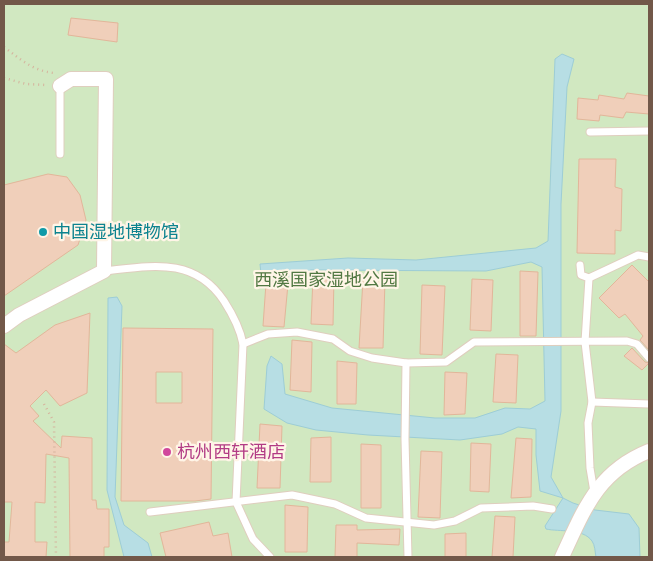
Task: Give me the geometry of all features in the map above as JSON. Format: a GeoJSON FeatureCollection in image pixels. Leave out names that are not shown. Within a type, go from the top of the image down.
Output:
{"type":"FeatureCollection","features":[{"type":"Feature","properties":{"kind":"street"},"geometry":{"type":"LineString","coordinates":[[4,326],[19,315],[104,271],[106,79],[64,80]]}},
{"type":"Feature","properties":{"kind":"street"},"geometry":{"type":"LineString","coordinates":[[562,557],[594,492],[612,473],[626,462],[649,451]]}},
{"type":"Feature","properties":{"kind":"lane"},"geometry":{"type":"LineString","coordinates":[[60,154],[64,80]]}},
{"type":"Feature","properties":{"kind":"lane"},"geometry":{"type":"LineString","coordinates":[[590,132],[649,131]]}},
{"type":"Feature","properties":{"kind":"lane"},"geometry":{"type":"LineString","coordinates":[[580,265],[581,275],[589,278],[638,255],[649,257]]}},
{"type":"Feature","properties":{"kind":"lane"},"geometry":{"type":"LineString","coordinates":[[104,271],[152,266],[174,267],[197,274],[218,291],[225,303],[240,330],[243,344],[236,502],[253,539],[270,557]]}},
{"type":"Feature","properties":{"kind":"lane"},"geometry":{"type":"LineString","coordinates":[[589,278],[585,342],[592,402],[588,423],[590,468],[594,492]]}},
{"type":"Feature","properties":{"kind":"lane"},"geometry":{"type":"LineString","coordinates":[[243,344],[268,334],[297,332],[333,339],[350,352],[372,358],[406,363],[446,362],[474,342],[632,342],[637,344],[649,358]]}},
{"type":"Feature","properties":{"kind":"lane"},"geometry":{"type":"LineString","coordinates":[[406,363],[405,439],[408,557]]}},
{"type":"Feature","properties":{"kind":"lane"},"geometry":{"type":"LineString","coordinates":[[592,402],[649,404]]}},
{"type":"Feature","properties":{"kind":"lane"},"geometry":{"type":"LineString","coordinates":[[150,512],[292,495],[335,504],[366,518],[434,526],[455,521],[481,508],[533,506],[552,510]]}},
{"type":"Feature","properties":{"kind":"path"},"geometry":{"type":"LineString","coordinates":[[4,46],[28,66],[64,80]]}},
{"type":"Feature","properties":{"kind":"path"},"geometry":{"type":"LineString","coordinates":[[4,78],[26,84],[64,80]]}},
{"type":"Feature","properties":{"kind":"path"},"geometry":{"type":"LineString","coordinates":[[44,404],[54,422],[56,557]]}},
{"type":"Feature","properties":{"kind":"green space","name":"西溪国家湿地公园"},"geometry":{"type":"Polygon","coordinates":[[[4,4],[649,4],[649,557],[4,557],[4,4]]]}},
{"type":"Feature","properties":{"kind":"water"},"geometry":{"type":"Polygon","coordinates":[[[562,54],[574,59],[567,87],[561,204],[561,411],[551,477],[563,498],[540,491],[536,455],[536,429],[518,427],[502,434],[460,440],[368,435],[316,430],[287,423],[264,409],[267,366],[271,356],[282,364],[285,394],[332,408],[435,418],[475,418],[505,408],[530,409],[545,401],[542,267],[531,262],[486,271],[311,270],[287,277],[261,274],[260,264],[348,258],[416,260],[536,248],[548,241],[555,59],[562,54]]]}},
{"type":"Feature","properties":{"kind":"water"},"geometry":{"type":"Polygon","coordinates":[[[117,297],[122,306],[115,497],[124,525],[148,543],[152,557],[124,557],[107,490],[108,298],[117,297]]]}},
{"type":"Feature","properties":{"kind":"water"},"geometry":{"type":"Polygon","coordinates":[[[563,498],[595,510],[629,514],[639,528],[640,557],[596,557],[594,544],[583,534],[546,529],[545,526],[563,498]]]}},
{"type":"Feature","properties":{"kind":"building"},"geometry":{"type":"Polygon","coordinates":[[[71,18],[118,23],[117,42],[68,35],[71,18]]]}},
{"type":"Feature","properties":{"kind":"building"},"geometry":{"type":"Polygon","coordinates":[[[627,93],[649,96],[649,114],[626,112],[623,118],[600,115],[599,121],[577,119],[578,98],[598,100],[599,95],[624,99],[627,93]]]}},
{"type":"Feature","properties":{"kind":"building"},"geometry":{"type":"Polygon","coordinates":[[[579,159],[616,159],[615,187],[622,189],[621,231],[615,230],[615,254],[577,253],[579,159]]]}},
{"type":"Feature","properties":{"kind":"building","name":"中国湿地博物馆"},"geometry":{"type":"Polygon","coordinates":[[[48,174],[67,177],[80,195],[86,220],[78,245],[4,296],[4,185],[48,174]]]}},
{"type":"Feature","properties":{"kind":"building"},"geometry":{"type":"Polygon","coordinates":[[[632,265],[649,282],[649,350],[640,340],[643,336],[625,314],[619,318],[599,298],[632,265]]]}},
{"type":"Feature","properties":{"kind":"building"},"geometry":{"type":"Polygon","coordinates":[[[520,271],[538,272],[536,336],[520,336],[520,271]]]}},
{"type":"Feature","properties":{"kind":"building"},"geometry":{"type":"Polygon","coordinates":[[[313,277],[334,277],[333,325],[311,324],[313,277]]]}},
{"type":"Feature","properties":{"kind":"building"},"geometry":{"type":"Polygon","coordinates":[[[363,279],[385,280],[383,348],[359,348],[363,279]]]}},
{"type":"Feature","properties":{"kind":"building"},"geometry":{"type":"Polygon","coordinates":[[[472,279],[493,280],[491,331],[470,330],[472,279]]]}},
{"type":"Feature","properties":{"kind":"building"},"geometry":{"type":"Polygon","coordinates":[[[266,283],[288,284],[284,327],[263,326],[266,283]]]}},
{"type":"Feature","properties":{"kind":"building"},"geometry":{"type":"Polygon","coordinates":[[[422,285],[445,286],[442,355],[420,354],[422,285]]]}},
{"type":"Feature","properties":{"kind":"building"},"geometry":{"type":"Polygon","coordinates":[[[90,313],[87,393],[60,406],[46,390],[30,406],[39,416],[33,421],[61,448],[62,436],[92,438],[92,500],[96,500],[97,509],[109,509],[109,547],[104,547],[104,557],[70,557],[69,458],[46,454],[45,503],[35,502],[35,542],[47,542],[46,557],[4,557],[4,542],[9,542],[12,502],[4,502],[4,344],[16,353],[55,325],[90,313]]]}},
{"type":"Feature","properties":{"kind":"building","name":"杭州西轩酒店"},"geometry":{"type":"Polygon","coordinates":[[[123,328],[213,329],[211,499],[195,501],[121,501],[123,328]],[[156,372],[156,403],[182,403],[182,372],[156,372]]]}},
{"type":"Feature","properties":{"kind":"building"},"geometry":{"type":"Polygon","coordinates":[[[292,340],[312,342],[311,392],[290,390],[292,340]]]}},
{"type":"Feature","properties":{"kind":"building"},"geometry":{"type":"Polygon","coordinates":[[[632,348],[645,362],[649,363],[642,370],[624,356],[632,348]]]}},
{"type":"Feature","properties":{"kind":"building"},"geometry":{"type":"Polygon","coordinates":[[[496,354],[518,355],[516,403],[493,402],[496,354]]]}},
{"type":"Feature","properties":{"kind":"building"},"geometry":{"type":"Polygon","coordinates":[[[337,361],[357,363],[356,404],[337,404],[337,361]]]}},
{"type":"Feature","properties":{"kind":"building"},"geometry":{"type":"Polygon","coordinates":[[[445,372],[467,373],[465,414],[444,415],[445,372]]]}},
{"type":"Feature","properties":{"kind":"building"},"geometry":{"type":"Polygon","coordinates":[[[260,424],[282,426],[280,488],[257,488],[260,424]]]}},
{"type":"Feature","properties":{"kind":"building"},"geometry":{"type":"Polygon","coordinates":[[[331,437],[331,482],[310,482],[311,438],[331,437]]]}},
{"type":"Feature","properties":{"kind":"building"},"geometry":{"type":"Polygon","coordinates":[[[516,438],[532,439],[531,497],[511,498],[516,438]]]}},
{"type":"Feature","properties":{"kind":"building"},"geometry":{"type":"Polygon","coordinates":[[[471,443],[491,444],[489,492],[470,491],[471,443]]]}},
{"type":"Feature","properties":{"kind":"building"},"geometry":{"type":"Polygon","coordinates":[[[361,444],[381,445],[381,508],[361,508],[361,444]]]}},
{"type":"Feature","properties":{"kind":"building"},"geometry":{"type":"Polygon","coordinates":[[[421,451],[442,452],[440,518],[418,517],[421,451]]]}},
{"type":"Feature","properties":{"kind":"building"},"geometry":{"type":"Polygon","coordinates":[[[285,505],[308,507],[307,552],[285,552],[285,505]]]}},
{"type":"Feature","properties":{"kind":"building"},"geometry":{"type":"Polygon","coordinates":[[[495,516],[515,517],[513,557],[492,557],[495,516]]]}},
{"type":"Feature","properties":{"kind":"building"},"geometry":{"type":"Polygon","coordinates":[[[209,522],[213,536],[228,533],[232,557],[166,557],[160,533],[209,522]]]}},
{"type":"Feature","properties":{"kind":"building"},"geometry":{"type":"Polygon","coordinates":[[[336,525],[357,525],[357,530],[400,529],[399,545],[357,543],[357,557],[335,557],[336,525]]]}},
{"type":"Feature","properties":{"kind":"building"},"geometry":{"type":"Polygon","coordinates":[[[466,533],[466,557],[445,557],[445,534],[466,533]]]}},
{"type":"Feature","properties":{"kind":"place","name":"中国湿地博物馆"},"geometry":{"type":"Point","coordinates":[43,232]}},
{"type":"Feature","properties":{"kind":"place","name":"杭州西轩酒店"},"geometry":{"type":"Point","coordinates":[167,452]}}]}
